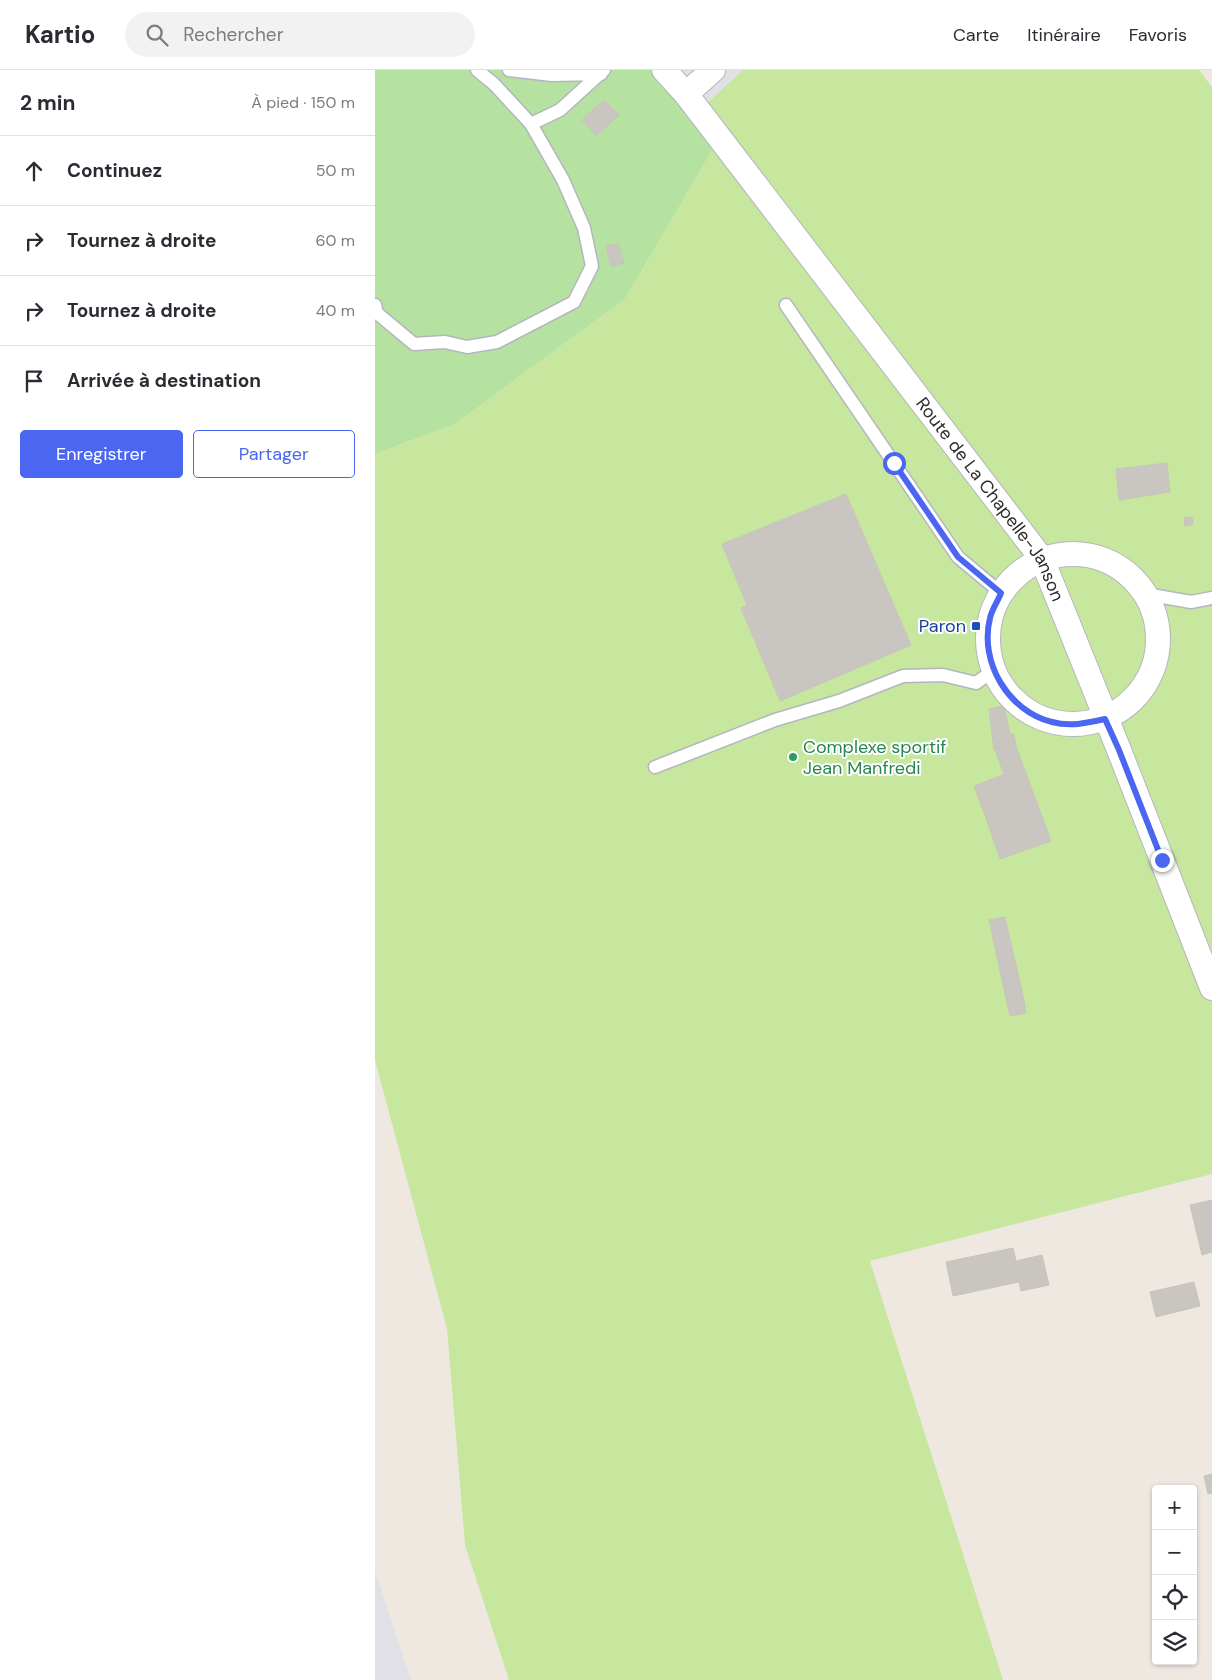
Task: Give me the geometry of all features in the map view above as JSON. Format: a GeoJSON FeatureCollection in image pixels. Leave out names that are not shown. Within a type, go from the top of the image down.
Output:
{"type":"FeatureCollection","features":[{"type":"Feature","properties":{"kind":"street","name":"Route de La Chapelle-Janson"},"geometry":{"type":"LineString","coordinates":[[664,70],[686,94],[1042,559],[1212,988]]}},
{"type":"Feature","properties":{"kind":"street"},"geometry":{"type":"LineString","coordinates":[[686,94],[713,70]]}},
{"type":"Feature","properties":{"kind":"street"},"geometry":{"type":"LineString","coordinates":[[1071,554],[1100,558],[1126,572],[1145,594],[1157,622],[1157,652],[1148,680],[1130,703],[1105,719],[1079,725],[1052,722],[1027,712],[1007,694],[993,671],[987,644],[990,618],[1001,593],[1019,573],[1042,559],[1071,554]]}},
{"type":"Feature","properties":{"kind":"lane"},"geometry":{"type":"LineString","coordinates":[[375,305],[377,313],[414,344],[445,342],[467,347],[497,342],[574,302],[592,266],[583,228],[563,180],[531,124],[494,84],[477,70]]}},
{"type":"Feature","properties":{"kind":"lane"},"geometry":{"type":"LineString","coordinates":[[509,70],[552,76],[603,72]]}},
{"type":"Feature","properties":{"kind":"lane"},"geometry":{"type":"LineString","coordinates":[[531,124],[560,110],[603,72]]}},
{"type":"Feature","properties":{"kind":"lane"},"geometry":{"type":"LineString","coordinates":[[786,305],[958,557],[1001,593]]}},
{"type":"Feature","properties":{"kind":"lane"},"geometry":{"type":"LineString","coordinates":[[1145,594],[1191,602],[1212,598]]}},
{"type":"Feature","properties":{"kind":"lane"},"geometry":{"type":"LineString","coordinates":[[655,767],[775,720],[839,701],[903,676],[943,675],[977,683],[993,671]]}},
{"type":"Feature","properties":{"kind":"shaded area"},"geometry":{"type":"Polygon","coordinates":[[[653,70],[743,70],[692,117],[653,70]]]}},
{"type":"Feature","properties":{"kind":"shaded area"},"geometry":{"type":"Polygon","coordinates":[[[375,1571],[411,1680],[375,1680],[375,1571]]]}},
{"type":"Feature","properties":{"kind":"green space"},"geometry":{"type":"Polygon","coordinates":[[[375,70],[653,70],[716,144],[625,299],[455,424],[375,454],[375,70]]]}},
{"type":"Feature","properties":{"kind":"green space","name":"Complexe sportif Jean Manfredi"},"geometry":{"type":"Polygon","coordinates":[[[743,70],[1199,70],[1212,87],[1212,1174],[870,1261],[1003,1680],[509,1680],[465,1545],[447,1329],[375,1060],[375,454],[455,424],[625,299],[716,144],[692,117],[743,70]]]}},
{"type":"Feature","properties":{"kind":"building"},"geometry":{"type":"Polygon","coordinates":[[[604,100],[619,115],[596,136],[582,120],[604,100]]]}},
{"type":"Feature","properties":{"kind":"building"},"geometry":{"type":"Polygon","coordinates":[[[618,244],[624,263],[611,266],[606,246],[618,244]]]}},
{"type":"Feature","properties":{"kind":"building"},"geometry":{"type":"Polygon","coordinates":[[[1167,463],[1170,492],[1119,500],[1116,469],[1167,463]]]}},
{"type":"Feature","properties":{"kind":"building"},"geometry":{"type":"Polygon","coordinates":[[[846,494],[911,645],[780,701],[741,608],[747,605],[722,544],[846,494]]]}},
{"type":"Feature","properties":{"kind":"building"},"geometry":{"type":"Polygon","coordinates":[[[1192,517],[1193,524],[1185,526],[1184,518],[1192,517]]]}},
{"type":"Feature","properties":{"kind":"building"},"geometry":{"type":"Polygon","coordinates":[[[1004,706],[1010,734],[1014,734],[1016,746],[994,750],[989,709],[1004,706]]]}},
{"type":"Feature","properties":{"kind":"building"},"geometry":{"type":"Polygon","coordinates":[[[1016,746],[1051,841],[1000,859],[985,815],[993,812],[988,797],[1003,792],[997,777],[1004,774],[995,750],[1016,746]]]}},
{"type":"Feature","properties":{"kind":"building"},"geometry":{"type":"Polygon","coordinates":[[[997,777],[1003,792],[988,797],[993,812],[985,815],[974,786],[997,777]]]}},
{"type":"Feature","properties":{"kind":"building"},"geometry":{"type":"Polygon","coordinates":[[[1005,917],[1024,1000],[1007,1003],[989,920],[1005,917]]]}},
{"type":"Feature","properties":{"kind":"building"},"geometry":{"type":"Polygon","coordinates":[[[1024,1000],[1026,1013],[1010,1016],[1007,1003],[1024,1000]]]}},
{"type":"Feature","properties":{"kind":"building"},"geometry":{"type":"Polygon","coordinates":[[[1212,1200],[1212,1252],[1202,1255],[1190,1205],[1212,1200]]]}},
{"type":"Feature","properties":{"kind":"building"},"geometry":{"type":"Polygon","coordinates":[[[1013,1248],[1016,1261],[1042,1255],[1049,1285],[1021,1291],[1019,1282],[953,1296],[946,1262],[1013,1248]]]}},
{"type":"Feature","properties":{"kind":"building"},"geometry":{"type":"Polygon","coordinates":[[[1194,1282],[1200,1306],[1156,1317],[1150,1292],[1194,1282]]]}},
{"type":"Feature","properties":{"kind":"building"},"geometry":{"type":"Polygon","coordinates":[[[1212,1474],[1212,1493],[1208,1494],[1204,1476],[1212,1474]]]}},
{"type":"Feature","properties":{"kind":"place","name":"Paron"},"geometry":{"type":"Point","coordinates":[976,626]}},
{"type":"Feature","properties":{"kind":"place","name":"Complexe sportif Jean Manfredi"},"geometry":{"type":"Point","coordinates":[793,757]}},
{"type":"Feature","properties":{"kind":"route"},"geometry":{"type":"LineString","coordinates":[[894,463],[958,557],[1001,593],[990,618],[987,644],[993,671],[1007,694],[1027,712],[1052,722],[1079,725],[1105,719],[1162,860]]}}]}
